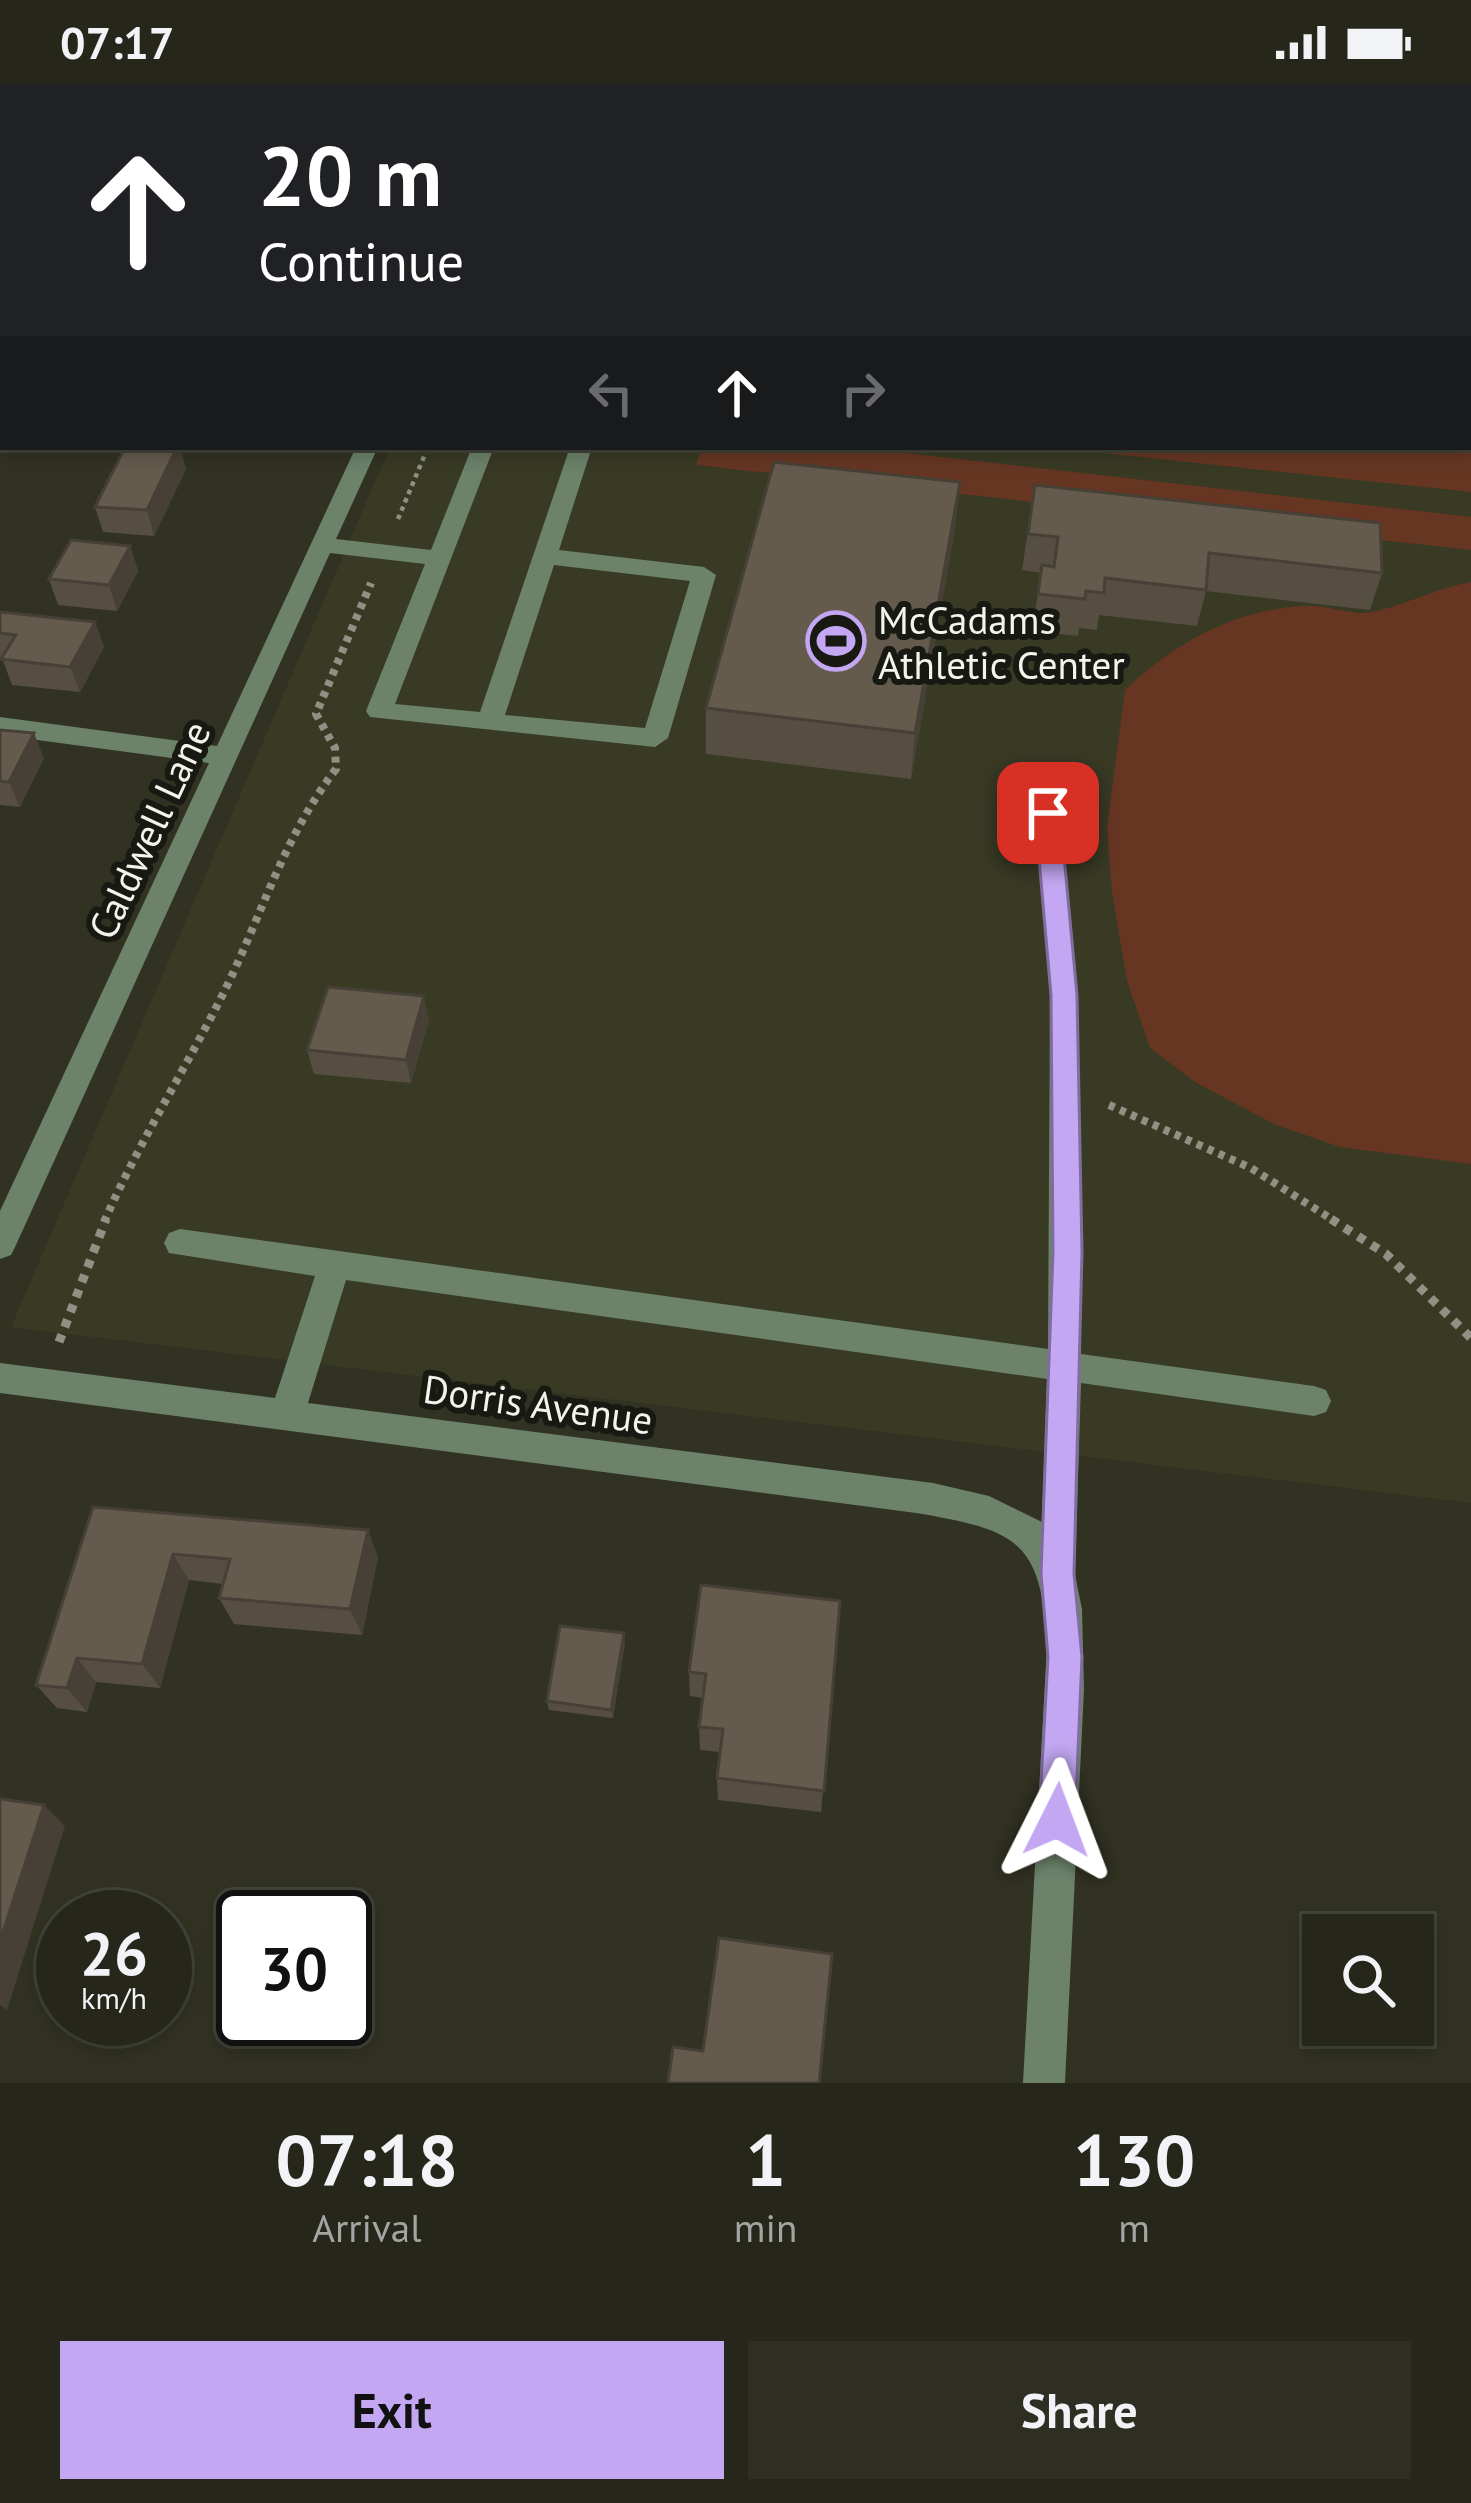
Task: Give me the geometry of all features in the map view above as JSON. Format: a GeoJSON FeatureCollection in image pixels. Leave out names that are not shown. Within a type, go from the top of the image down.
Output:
{"type":"FeatureCollection","features":[{"type":"Feature","properties":{"kind":"street","name":"Caldwell Lane"},"geometry":{"type":"LineString","coordinates":[[0,1245],[367,450]]}},
{"type":"Feature","properties":{"kind":"street"},"geometry":{"type":"LineString","coordinates":[[482,450],[380,711],[655,738],[704,575],[545,556]]}},
{"type":"Feature","properties":{"kind":"street"},"geometry":{"type":"LineString","coordinates":[[490,722],[580,450]]}},
{"type":"Feature","properties":{"kind":"street"},"geometry":{"type":"LineString","coordinates":[[322,545],[440,558]]}},
{"type":"Feature","properties":{"kind":"street"},"geometry":{"type":"LineString","coordinates":[[0,726],[225,756]]}},
{"type":"Feature","properties":{"kind":"street"},"geometry":{"type":"LineString","coordinates":[[1044,2083],[1065,1657],[1054,1564],[1065,1366],[1064,995],[1048,813]]}},
{"type":"Feature","properties":{"kind":"street"},"geometry":{"type":"LineString","coordinates":[[180,1243],[1314,1401]]}},
{"type":"Feature","properties":{"kind":"street"},"geometry":{"type":"LineString","coordinates":[[289,1412],[334,1264]]}},
{"type":"Feature","properties":{"kind":"street","name":"Dorris Avenue"},"geometry":{"type":"LineString","coordinates":[[0,1378],[289,1412],[951,1502],[1003,1519],[1054,1564]]}},
{"type":"Feature","properties":{"kind":"path"},"geometry":{"type":"LineString","coordinates":[[46,1384],[85,1266],[138,1145],[224,992],[303,812],[336,769],[335,748],[316,714],[427,450]]}},
{"type":"Feature","properties":{"kind":"path"},"geometry":{"type":"LineString","coordinates":[[1109,1105],[1251,1168],[1386,1254],[1471,1338]]}},
{"type":"Feature","properties":{"kind":"shaded area"},"geometry":{"type":"Polygon","coordinates":[[[389,450],[1471,450],[1471,1503],[11,1327],[389,450]]]}},
{"type":"Feature","properties":{"kind":"shaded area"},"geometry":{"type":"Polygon","coordinates":[[[701,450],[879,450],[1471,517],[1471,550],[696,465],[701,450]]]}},
{"type":"Feature","properties":{"kind":"shaded area"},"geometry":{"type":"Polygon","coordinates":[[[1075,450],[1471,450],[1471,492],[1075,450]]]}},
{"type":"Feature","properties":{"kind":"shaded area"},"geometry":{"type":"Polygon","coordinates":[[[1471,582],[1471,1164],[1340,1147],[1276,1125],[1195,1082],[1150,1048],[1127,981],[1107,827],[1125,690],[1165,657],[1209,631],[1256,613],[1307,606],[1372,612],[1471,582]]]}},
{"type":"Feature","properties":{"kind":"building"},"geometry":{"type":"Polygon","coordinates":[[[124,450],[176,450],[147,510],[95,507],[124,450]]]}},
{"type":"Feature","properties":{"kind":"building","name":"McCadams Athletic Center"},"geometry":{"type":"Polygon","coordinates":[[[774,462],[960,482],[915,733],[706,708],[774,462]]]}},
{"type":"Feature","properties":{"kind":"building"},"geometry":{"type":"Polygon","coordinates":[[[1035,485],[1380,523],[1382,573],[1209,553],[1206,590],[1105,578],[1104,593],[1086,591],[1085,599],[1038,594],[1042,565],[1054,567],[1058,537],[1028,534],[1035,485]]]}},
{"type":"Feature","properties":{"kind":"building"},"geometry":{"type":"Polygon","coordinates":[[[71,540],[130,546],[109,585],[49,579],[71,540]]]}},
{"type":"Feature","properties":{"kind":"building"},"geometry":{"type":"Polygon","coordinates":[[[0,612],[95,622],[70,667],[1,659],[16,635],[0,633],[0,612]]]}},
{"type":"Feature","properties":{"kind":"building"},"geometry":{"type":"Polygon","coordinates":[[[0,730],[34,733],[9,782],[0,781],[0,730]]]}},
{"type":"Feature","properties":{"kind":"building"},"geometry":{"type":"Polygon","coordinates":[[[328,987],[424,996],[406,1060],[307,1050],[328,987]]]}},
{"type":"Feature","properties":{"kind":"building"},"geometry":{"type":"Polygon","coordinates":[[[93,1507],[368,1530],[350,1609],[219,1598],[230,1559],[173,1554],[142,1664],[77,1658],[67,1688],[36,1685],[93,1507]]]}},
{"type":"Feature","properties":{"kind":"building"},"geometry":{"type":"Polygon","coordinates":[[[701,1585],[840,1601],[824,1791],[717,1778],[723,1729],[699,1727],[706,1674],[689,1672],[701,1585]]]}},
{"type":"Feature","properties":{"kind":"building"},"geometry":{"type":"Polygon","coordinates":[[[560,1626],[624,1633],[611,1710],[547,1701],[560,1626]]]}},
{"type":"Feature","properties":{"kind":"building"},"geometry":{"type":"Polygon","coordinates":[[[0,1799],[44,1805],[0,1941],[0,1799]]]}},
{"type":"Feature","properties":{"kind":"building"},"geometry":{"type":"Polygon","coordinates":[[[719,1938],[832,1954],[819,2083],[668,2083],[673,2047],[703,2051],[719,1938]]]}},
{"type":"Feature","properties":{"kind":"place","name":"McCadams Athletic Center"},"geometry":{"type":"Point","coordinates":[836,641]}},
{"type":"Feature","properties":{"kind":"route"},"geometry":{"type":"LineString","coordinates":[[1048,813],[1064,995],[1068,1252],[1058,1574],[1065,1657],[1057,1820]]}}]}
